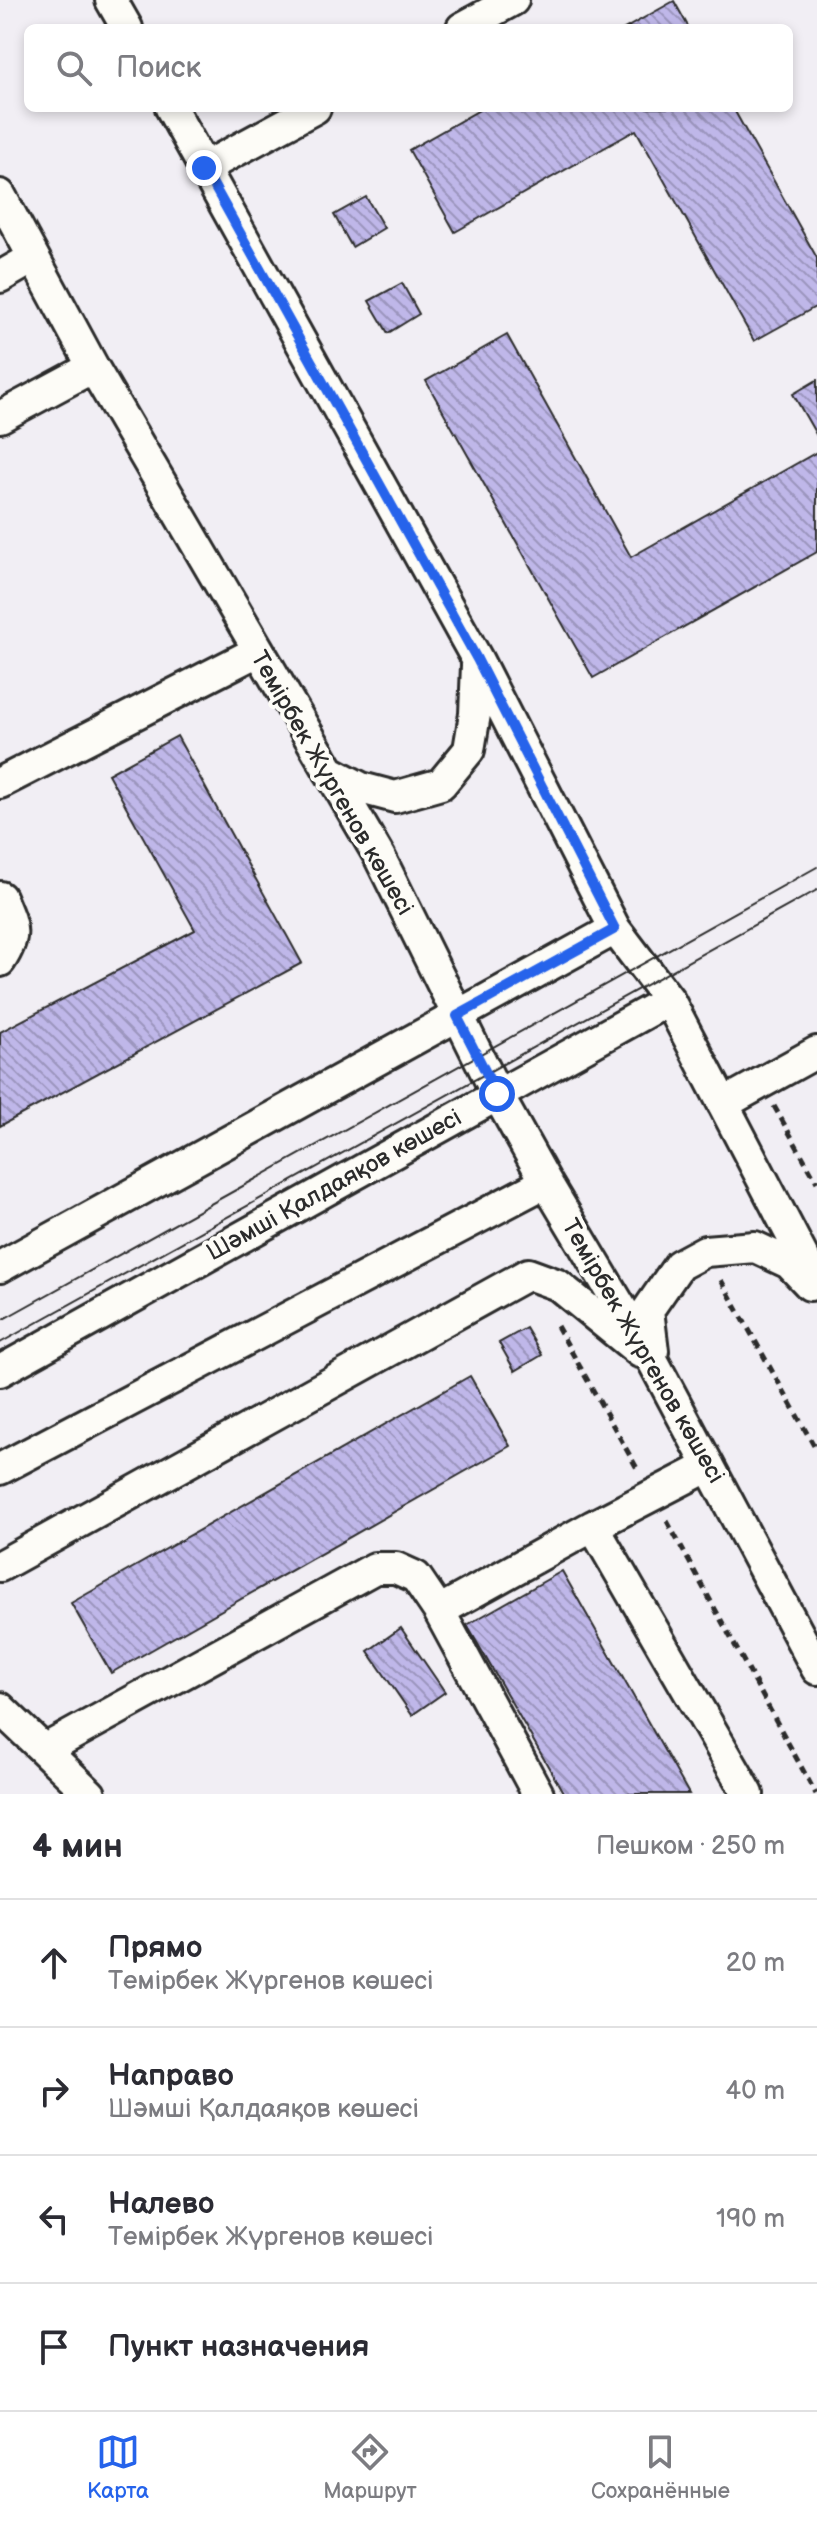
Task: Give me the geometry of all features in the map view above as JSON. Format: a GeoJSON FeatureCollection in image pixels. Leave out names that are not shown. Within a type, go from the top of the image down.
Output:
{"type":"FeatureCollection","features":[{"type":"Feature","properties":{"kind":"street"},"geometry":{"type":"LineString","coordinates":[[111,0],[125,24]]}},
{"type":"Feature","properties":{"kind":"street"},"geometry":{"type":"LineString","coordinates":[[469,24],[513,0]]}},
{"type":"Feature","properties":{"kind":"street"},"geometry":{"type":"LineString","coordinates":[[173,112],[477,659],[615,929],[669,1000],[817,1284]]}},
{"type":"Feature","properties":{"kind":"street"},"geometry":{"type":"LineString","coordinates":[[204,168],[308,112]]}},
{"type":"Feature","properties":{"kind":"street","name":"Темірбек Жүргенов көшесі"},"geometry":{"type":"LineString","coordinates":[[0,195],[93,367],[379,856],[497,1094],[654,1363],[817,1669]]}},
{"type":"Feature","properties":{"kind":"street"},"geometry":{"type":"LineString","coordinates":[[0,277],[33,258]]}},
{"type":"Feature","properties":{"kind":"street"},"geometry":{"type":"LineString","coordinates":[[0,417],[93,367]]}},
{"type":"Feature","properties":{"kind":"street"},"geometry":{"type":"LineString","coordinates":[[0,783],[258,651]]}},
{"type":"Feature","properties":{"kind":"street"},"geometry":{"type":"LineString","coordinates":[[328,771],[361,788],[395,797],[441,784],[469,750],[475,714],[477,659]]}},
{"type":"Feature","properties":{"kind":"street"},"geometry":{"type":"LineString","coordinates":[[0,897],[11,922],[13,941],[0,961]]}},
{"type":"Feature","properties":{"kind":"street"},"geometry":{"type":"LineString","coordinates":[[0,1267],[615,929]]}},
{"type":"Feature","properties":{"kind":"street","name":"Шәмші Қалдаяқов көшесі"},"geometry":{"type":"LineString","coordinates":[[0,1371],[669,1000]]}},
{"type":"Feature","properties":{"kind":"street"},"geometry":{"type":"LineString","coordinates":[[723,1104],[817,1052]]}},
{"type":"Feature","properties":{"kind":"street"},"geometry":{"type":"LineString","coordinates":[[0,1469],[546,1182]]}},
{"type":"Feature","properties":{"kind":"street"},"geometry":{"type":"LineString","coordinates":[[654,1363],[648,1310],[679,1265],[705,1251],[755,1247],[789,1263],[817,1293]]}},
{"type":"Feature","properties":{"kind":"street"},"geometry":{"type":"LineString","coordinates":[[0,1566],[528,1274],[558,1285],[654,1363]]}},
{"type":"Feature","properties":{"kind":"street"},"geometry":{"type":"LineString","coordinates":[[439,1611],[709,1466]]}},
{"type":"Feature","properties":{"kind":"street"},"geometry":{"type":"LineString","coordinates":[[593,1526],[748,1794]]}},
{"type":"Feature","properties":{"kind":"street"},"geometry":{"type":"LineString","coordinates":[[44,1750],[375,1568],[396,1568],[416,1577],[439,1611],[538,1794]]}},
{"type":"Feature","properties":{"kind":"street"},"geometry":{"type":"LineString","coordinates":[[0,1708],[90,1794]]}},
{"type":"Feature","properties":{"kind":"path"},"geometry":{"type":"LineString","coordinates":[[761,1083],[817,1182]]}},
{"type":"Feature","properties":{"kind":"path"},"geometry":{"type":"LineString","coordinates":[[705,1251],[817,1451]]}},
{"type":"Feature","properties":{"kind":"path"},"geometry":{"type":"LineString","coordinates":[[551,1315],[816,1794]]}},
{"type":"Feature","properties":{"kind":"building"},"geometry":{"type":"Polygon","coordinates":[[[674,1],[687,24],[633,24],[674,1]]]}},
{"type":"Feature","properties":{"kind":"building"},"geometry":{"type":"Polygon","coordinates":[[[476,112],[735,112],[817,258],[817,306],[754,341],[636,130],[455,232],[409,150],[476,112]]]}},
{"type":"Feature","properties":{"kind":"building"},"geometry":{"type":"Polygon","coordinates":[[[366,197],[384,228],[352,247],[334,215],[366,197]]]}},
{"type":"Feature","properties":{"kind":"building"},"geometry":{"type":"Polygon","coordinates":[[[402,283],[419,314],[388,333],[369,301],[402,283]]]}},
{"type":"Feature","properties":{"kind":"building"},"geometry":{"type":"Polygon","coordinates":[[[507,335],[631,557],[817,452],[817,552],[593,678],[426,381],[507,335]]]}},
{"type":"Feature","properties":{"kind":"building"},"geometry":{"type":"Polygon","coordinates":[[[817,380],[817,436],[793,394],[817,380]]]}},
{"type":"Feature","properties":{"kind":"building"},"geometry":{"type":"Polygon","coordinates":[[[177,736],[302,963],[0,1126],[0,1032],[195,930],[108,774],[177,736]]]}},
{"type":"Feature","properties":{"kind":"building"},"geometry":{"type":"Polygon","coordinates":[[[526,1328],[542,1355],[515,1371],[499,1343],[526,1328]]]}},
{"type":"Feature","properties":{"kind":"building"},"geometry":{"type":"Polygon","coordinates":[[[470,1376],[510,1446],[111,1673],[71,1603],[470,1376]]]}},
{"type":"Feature","properties":{"kind":"building"},"geometry":{"type":"Polygon","coordinates":[[[562,1571],[689,1794],[564,1794],[467,1625],[562,1571]]]}},
{"type":"Feature","properties":{"kind":"building"},"geometry":{"type":"Polygon","coordinates":[[[401,1628],[445,1692],[412,1715],[368,1651],[401,1628]]]}},
{"type":"Feature","properties":{"kind":"tram line"},"geometry":{"type":"LineString","coordinates":[[0,1321],[817,867]]}},
{"type":"Feature","properties":{"kind":"tram line"},"geometry":{"type":"LineString","coordinates":[[0,1343],[817,890]]}},
{"type":"Feature","properties":{"kind":"route"},"geometry":{"type":"LineString","coordinates":[[204,168],[477,659],[615,929],[457,1016],[497,1094]]}}]}
